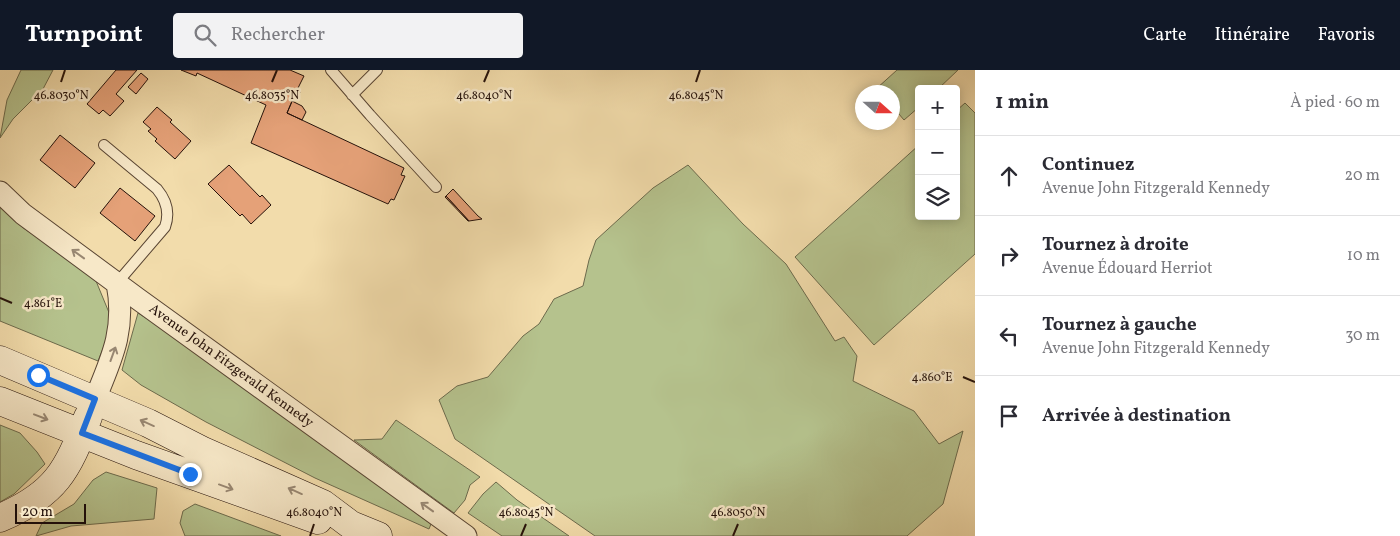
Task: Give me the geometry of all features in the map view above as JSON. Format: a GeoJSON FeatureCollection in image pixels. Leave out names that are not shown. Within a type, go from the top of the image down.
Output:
{"type":"FeatureCollection","features":[{"type":"Feature","properties":{"kind":"main road"},"geometry":{"type":"LineString","coordinates":[[0,360],[95,399],[166,431],[202,450],[322,504],[352,524],[378,536]]}},
{"type":"Feature","properties":{"kind":"main road"},"geometry":{"type":"LineString","coordinates":[[0,518],[32,502],[52,487],[65,470],[95,399]]}},
{"type":"Feature","properties":{"kind":"main road"},"geometry":{"type":"LineString","coordinates":[[0,401],[318,524],[352,524]]}},
{"type":"Feature","properties":{"kind":"street","name":"Avenue John Fitzgerald Kennedy"},"geometry":{"type":"LineString","coordinates":[[0,192],[23,214],[466,536]]}},
{"type":"Feature","properties":{"kind":"street"},"geometry":{"type":"LineString","coordinates":[[95,399],[115,349],[119,332],[121,300],[117,283]]}},
{"type":"Feature","properties":{"kind":"lane"},"geometry":{"type":"LineString","coordinates":[[330,70],[436,187]]}},
{"type":"Feature","properties":{"kind":"lane"},"geometry":{"type":"LineString","coordinates":[[352,95],[377,70]]}},
{"type":"Feature","properties":{"kind":"lane"},"geometry":{"type":"LineString","coordinates":[[104,144],[157,189],[167,206],[168,218],[165,228],[117,283]]}},
{"type":"Feature","properties":{"kind":"green space"},"geometry":{"type":"Polygon","coordinates":[[[21,70],[53,70],[43,89],[13,119],[0,138],[7,100],[21,70]]]}},
{"type":"Feature","properties":{"kind":"green space"},"geometry":{"type":"Polygon","coordinates":[[[897,70],[958,70],[942,85],[915,85],[915,110],[904,120],[900,115],[900,85],[880,85],[897,70]]]}},
{"type":"Feature","properties":{"kind":"green space"},"geometry":{"type":"Polygon","coordinates":[[[965,103],[975,113],[975,254],[874,345],[795,257],[915,149],[915,220],[960,220],[960,107],[965,103]]]}},
{"type":"Feature","properties":{"kind":"green space"},"geometry":{"type":"Polygon","coordinates":[[[688,165],[743,224],[786,264],[835,341],[844,337],[857,356],[853,381],[914,411],[939,444],[963,431],[943,504],[907,536],[595,536],[455,439],[439,400],[457,386],[488,377],[523,336],[539,324],[554,299],[583,286],[596,240],[653,188],[688,165]]]}},
{"type":"Feature","properties":{"kind":"green space"},"geometry":{"type":"Polygon","coordinates":[[[0,206],[22,227],[74,262],[96,281],[110,315],[108,336],[98,361],[0,321],[0,206]]]}},
{"type":"Feature","properties":{"kind":"green space"},"geometry":{"type":"Polygon","coordinates":[[[138,313],[191,346],[431,524],[429,529],[315,478],[206,422],[141,385],[122,370],[138,313]]]}},
{"type":"Feature","properties":{"kind":"green space"},"geometry":{"type":"Polygon","coordinates":[[[396,420],[480,477],[470,485],[465,500],[454,513],[354,440],[382,439],[396,420]]]}},
{"type":"Feature","properties":{"kind":"green space"},"geometry":{"type":"Polygon","coordinates":[[[0,425],[20,433],[45,464],[14,494],[0,502],[0,425]]]}},
{"type":"Feature","properties":{"kind":"green space"},"geometry":{"type":"Polygon","coordinates":[[[106,472],[157,488],[154,519],[71,526],[36,536],[42,523],[74,504],[93,480],[106,472]]]}},
{"type":"Feature","properties":{"kind":"green space"},"geometry":{"type":"Polygon","coordinates":[[[496,482],[517,500],[569,536],[502,536],[468,513],[483,494],[496,482]]]}},
{"type":"Feature","properties":{"kind":"green space"},"geometry":{"type":"Polygon","coordinates":[[[195,504],[281,536],[185,536],[180,523],[183,511],[195,504]]]}},
{"type":"Feature","properties":{"kind":"building"},"geometry":{"type":"Polygon","coordinates":[[[116,70],[137,70],[116,94],[124,101],[110,116],[103,110],[99,114],[87,104],[116,70]]]}},
{"type":"Feature","properties":{"kind":"building"},"geometry":{"type":"Polygon","coordinates":[[[181,70],[290,70],[304,76],[297,90],[300,92],[297,99],[294,97],[287,113],[404,168],[401,175],[405,176],[394,200],[391,199],[388,204],[251,143],[266,105],[197,73],[196,76],[181,70]]]}},
{"type":"Feature","properties":{"kind":"building"},"geometry":{"type":"Polygon","coordinates":[[[141,73],[148,79],[136,94],[128,87],[141,73]]]}},
{"type":"Feature","properties":{"kind":"building"},"geometry":{"type":"Polygon","coordinates":[[[292,101],[302,106],[306,112],[302,120],[287,113],[292,101]]]}},
{"type":"Feature","properties":{"kind":"building"},"geometry":{"type":"Polygon","coordinates":[[[157,107],[191,141],[175,159],[155,141],[157,139],[148,131],[151,129],[143,122],[157,107]]]}},
{"type":"Feature","properties":{"kind":"building"},"geometry":{"type":"Polygon","coordinates":[[[60,135],[95,163],[75,188],[40,160],[60,135]]]}},
{"type":"Feature","properties":{"kind":"building"},"geometry":{"type":"Polygon","coordinates":[[[229,165],[260,197],[262,195],[271,205],[251,224],[242,214],[240,216],[208,184],[229,165]]]}},
{"type":"Feature","properties":{"kind":"building"},"geometry":{"type":"Polygon","coordinates":[[[120,188],[155,216],[135,241],[100,213],[120,188]]]}},
{"type":"Feature","properties":{"kind":"building"},"geometry":{"type":"Polygon","coordinates":[[[453,189],[482,219],[469,221],[446,196],[453,189]]]}},
{"type":"Feature","properties":{"kind":"building"},"geometry":{"type":"Polygon","coordinates":[[[446,196],[469,221],[445,197],[446,196]]]}},
{"type":"Feature","properties":{"kind":"route"},"geometry":{"type":"LineString","coordinates":[[38,375],[95,399],[82,433],[190,474]]}}]}
